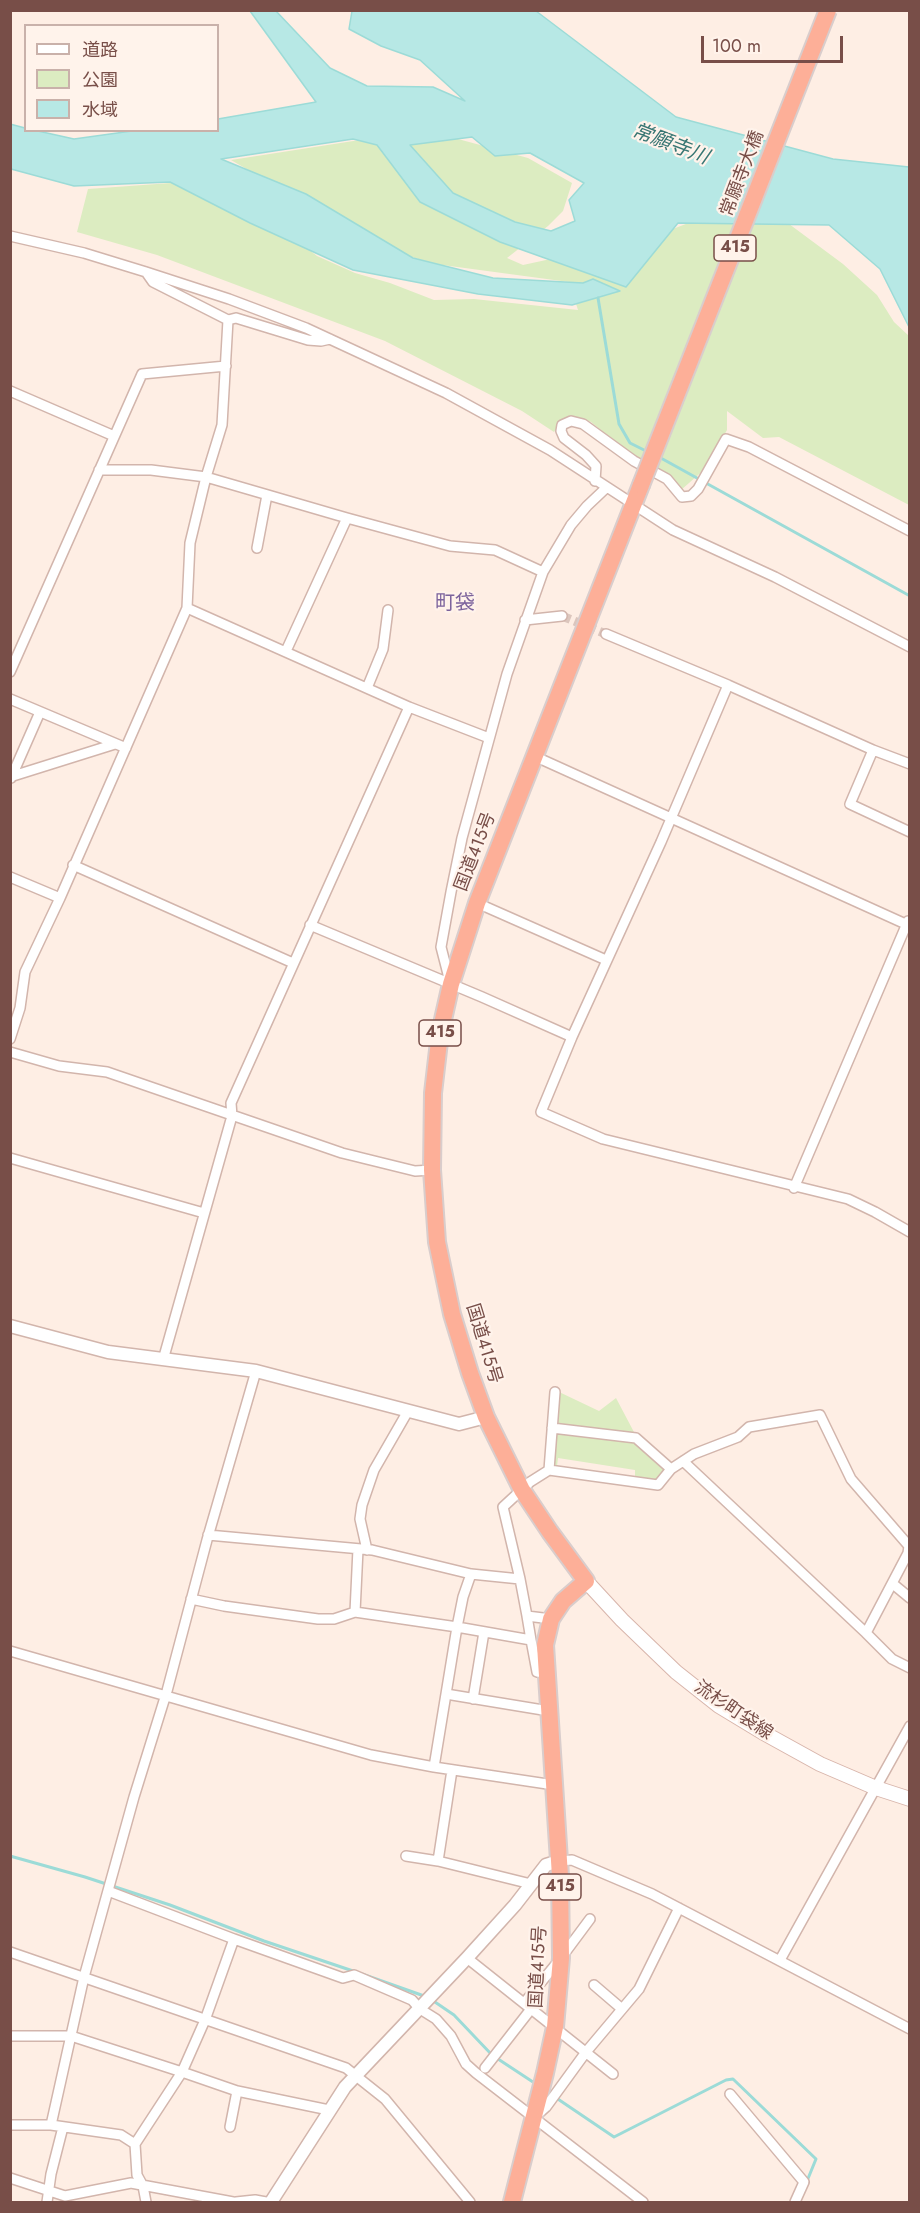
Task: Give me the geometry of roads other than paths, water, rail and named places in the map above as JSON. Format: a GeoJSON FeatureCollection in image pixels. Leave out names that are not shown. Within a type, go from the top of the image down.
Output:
{"type":"FeatureCollection","features":[{"type":"Feature","properties":{"kind":"highway","name":"常願寺大橋"},"geometry":{"type":"LineString","coordinates":[[641,485],[828,10]]}},
{"type":"Feature","properties":{"kind":"highway","name":"国道415号"},"geometry":{"type":"LineString","coordinates":[[512,2202],[555,2026],[561,1958],[559,1861],[546,1645],[551,1619],[563,1601],[586,1581],[522,1490],[486,1416],[470,1373],[452,1314],[437,1242],[432,1170],[433,1094],[440,1033],[451,984],[477,903],[641,485]]}},
{"type":"Feature","properties":{"kind":"main road","name":"流杉町袋線"},"geometry":{"type":"LineString","coordinates":[[586,1581],[629,1628],[676,1672],[719,1706],[820,1764],[876,1788],[909,1799]]}},
{"type":"Feature","properties":{"kind":"street"},"geometry":{"type":"LineString","coordinates":[[10,236],[147,272],[306,327],[446,393],[550,450],[673,530],[775,577],[909,647]]}},
{"type":"Feature","properties":{"kind":"street"},"geometry":{"type":"LineString","coordinates":[[147,272],[153,282],[228,320],[236,318],[308,340],[330,339]]}},
{"type":"Feature","properties":{"kind":"street"},"geometry":{"type":"LineString","coordinates":[[10,1039],[20,1008],[25,972],[60,898],[187,608],[190,543],[206,477],[222,425],[228,320]]}},
{"type":"Feature","properties":{"kind":"street"},"geometry":{"type":"LineString","coordinates":[[10,672],[141,374],[226,366]]}},
{"type":"Feature","properties":{"kind":"street"},"geometry":{"type":"LineString","coordinates":[[10,391],[114,436]]}},
{"type":"Feature","properties":{"kind":"street"},"geometry":{"type":"LineString","coordinates":[[595,481],[596,466],[564,438],[561,431],[562,425],[571,421],[583,424],[634,461],[667,479],[682,497],[691,496],[698,489],[726,439],[749,447],[909,531]]}},
{"type":"Feature","properties":{"kind":"street"},"geometry":{"type":"LineString","coordinates":[[99,470],[151,470],[206,477],[450,546],[495,550],[543,572]]}},
{"type":"Feature","properties":{"kind":"street"},"geometry":{"type":"LineString","coordinates":[[451,984],[441,947],[462,838],[507,674],[543,572],[571,525],[606,488]]}},
{"type":"Feature","properties":{"kind":"street"},"geometry":{"type":"LineString","coordinates":[[256,548],[267,495]]}},
{"type":"Feature","properties":{"kind":"street"},"geometry":{"type":"LineString","coordinates":[[286,651],[347,518]]}},
{"type":"Feature","properties":{"kind":"street"},"geometry":{"type":"LineString","coordinates":[[187,608],[367,688],[489,738]]}},
{"type":"Feature","properties":{"kind":"street"},"geometry":{"type":"LineString","coordinates":[[367,688],[383,649],[388,610]]}},
{"type":"Feature","properties":{"kind":"street"},"geometry":{"type":"LineString","coordinates":[[525,620],[562,616]]}},
{"type":"Feature","properties":{"kind":"street"},"geometry":{"type":"LineString","coordinates":[[606,634],[909,764]]}},
{"type":"Feature","properties":{"kind":"street"},"geometry":{"type":"LineString","coordinates":[[728,685],[541,1112],[603,1139],[794,1188],[848,1199],[909,1232]]}},
{"type":"Feature","properties":{"kind":"street"},"geometry":{"type":"LineString","coordinates":[[10,699],[126,748]]}},
{"type":"Feature","properties":{"kind":"street"},"geometry":{"type":"LineString","coordinates":[[163,1360],[232,1116],[231,1103],[409,706]]}},
{"type":"Feature","properties":{"kind":"street"},"geometry":{"type":"LineString","coordinates":[[12,778],[40,712]]}},
{"type":"Feature","properties":{"kind":"street"},"geometry":{"type":"LineString","coordinates":[[12,778],[115,744]]}},
{"type":"Feature","properties":{"kind":"street"},"geometry":{"type":"LineString","coordinates":[[873,750],[850,804],[909,832]]}},
{"type":"Feature","properties":{"kind":"street"},"geometry":{"type":"LineString","coordinates":[[534,756],[672,817],[778,868],[909,923],[794,1188]]}},
{"type":"Feature","properties":{"kind":"street"},"geometry":{"type":"LineString","coordinates":[[73,865],[293,963]]}},
{"type":"Feature","properties":{"kind":"street"},"geometry":{"type":"LineString","coordinates":[[10,877],[60,898]]}},
{"type":"Feature","properties":{"kind":"street"},"geometry":{"type":"LineString","coordinates":[[477,903],[606,960]]}},
{"type":"Feature","properties":{"kind":"street"},"geometry":{"type":"LineString","coordinates":[[310,925],[572,1037]]}},
{"type":"Feature","properties":{"kind":"street"},"geometry":{"type":"LineString","coordinates":[[10,1053],[59,1066],[106,1072],[342,1153],[416,1171],[432,1170]]}},
{"type":"Feature","properties":{"kind":"street"},"geometry":{"type":"LineString","coordinates":[[10,1158],[204,1213]]}},
{"type":"Feature","properties":{"kind":"street"},"geometry":{"type":"LineString","coordinates":[[10,1326],[108,1352],[256,1371],[459,1424],[486,1416]]}},
{"type":"Feature","properties":{"kind":"street"},"geometry":{"type":"LineString","coordinates":[[51,2125],[84,1977],[134,1797],[166,1696],[208,1535],[256,1371]]}},
{"type":"Feature","properties":{"kind":"street"},"geometry":{"type":"LineString","coordinates":[[549,1470],[555,1392]]}},
{"type":"Feature","properties":{"kind":"street"},"geometry":{"type":"LineString","coordinates":[[354,1612],[362,1550],[360,1519],[362,1505],[374,1470],[408,1411]]}},
{"type":"Feature","properties":{"kind":"street"},"geometry":{"type":"LineString","coordinates":[[546,1673],[537,1672],[520,1579],[503,1507],[530,1482],[549,1470],[658,1485],[670,1469],[694,1454],[738,1437],[749,1427],[820,1415],[851,1479],[909,1545],[908,1553],[893,1584],[866,1633]]}},
{"type":"Feature","properties":{"kind":"street"},"geometry":{"type":"LineString","coordinates":[[552,1428],[636,1438],[670,1469]]}},
{"type":"Feature","properties":{"kind":"street"},"geometry":{"type":"LineString","coordinates":[[683,1461],[892,1659],[909,1668]]}},
{"type":"Feature","properties":{"kind":"street"},"geometry":{"type":"LineString","coordinates":[[208,1535],[362,1550],[471,1574],[520,1579]]}},
{"type":"Feature","properties":{"kind":"street"},"geometry":{"type":"LineString","coordinates":[[434,1767],[457,1627],[463,1597],[471,1574]]}},
{"type":"Feature","properties":{"kind":"street"},"geometry":{"type":"LineString","coordinates":[[893,1584],[909,1598]]}},
{"type":"Feature","properties":{"kind":"street"},"geometry":{"type":"LineString","coordinates":[[191,1599],[318,1619],[334,1619],[354,1612],[531,1640]]}},
{"type":"Feature","properties":{"kind":"street"},"geometry":{"type":"LineString","coordinates":[[527,1616],[551,1619]]}},
{"type":"Feature","properties":{"kind":"street"},"geometry":{"type":"LineString","coordinates":[[472,1699],[484,1632]]}},
{"type":"Feature","properties":{"kind":"street"},"geometry":{"type":"LineString","coordinates":[[10,1651],[371,1755],[555,1785]]}},
{"type":"Feature","properties":{"kind":"street"},"geometry":{"type":"LineString","coordinates":[[446,1694],[549,1711]]}},
{"type":"Feature","properties":{"kind":"street"},"geometry":{"type":"LineString","coordinates":[[780,1960],[909,1726]]}},
{"type":"Feature","properties":{"kind":"street"},"geometry":{"type":"LineString","coordinates":[[438,1861],[452,1770]]}},
{"type":"Feature","properties":{"kind":"street"},"geometry":{"type":"LineString","coordinates":[[406,1856],[438,1861],[531,1884]]}},
{"type":"Feature","properties":{"kind":"street"},"geometry":{"type":"LineString","coordinates":[[271,2202],[345,2087],[515,1905],[546,1865],[559,1861],[572,1860],[586,1865],[679,1908],[909,2029]]}},
{"type":"Feature","properties":{"kind":"street"},"geometry":{"type":"LineString","coordinates":[[108,1891],[234,1940],[343,1978],[354,1975],[412,2000],[420,2009],[436,2019],[451,2036],[466,2064],[643,2202]]}},
{"type":"Feature","properties":{"kind":"street"},"geometry":{"type":"LineString","coordinates":[[534,2117],[546,2107],[586,2052],[639,1989],[679,1908]]}},
{"type":"Feature","properties":{"kind":"street"},"geometry":{"type":"LineString","coordinates":[[485,2068],[590,1919]]}},
{"type":"Feature","properties":{"kind":"street"},"geometry":{"type":"LineString","coordinates":[[146,2202],[143,2186],[137,2175],[135,2144],[182,2072],[205,2020],[234,1940]]}},
{"type":"Feature","properties":{"kind":"street"},"geometry":{"type":"LineString","coordinates":[[10,1952],[346,2068],[385,2099],[470,2202]]}},
{"type":"Feature","properties":{"kind":"street"},"geometry":{"type":"LineString","coordinates":[[467,1958],[613,2074]]}},
{"type":"Feature","properties":{"kind":"street"},"geometry":{"type":"LineString","coordinates":[[594,1985],[622,2008]]}},
{"type":"Feature","properties":{"kind":"street"},"geometry":{"type":"LineString","coordinates":[[10,2036],[71,2036],[237,2091],[329,2110]]}},
{"type":"Feature","properties":{"kind":"street"},"geometry":{"type":"LineString","coordinates":[[230,2127],[237,2091]]}},
{"type":"Feature","properties":{"kind":"street"},"geometry":{"type":"LineString","coordinates":[[730,2094],[804,2182],[795,2202]]}},
{"type":"Feature","properties":{"kind":"street"},"geometry":{"type":"LineString","coordinates":[[10,2125],[51,2125],[121,2135],[135,2144]]}},
{"type":"Feature","properties":{"kind":"street"},"geometry":{"type":"LineString","coordinates":[[48,2202],[48,2191],[63,2127]]}},
{"type":"Feature","properties":{"kind":"street"},"geometry":{"type":"LineString","coordinates":[[10,2178],[65,2196],[131,2183],[235,2202],[255,2200],[266,2202]]}},
{"type":"Feature","properties":{"kind":"water","name":"常願寺川"},"geometry":{"type":"Polygon","coordinates":[[[250,11],[276,11],[330,68],[367,86],[433,87],[465,101],[420,60],[381,46],[349,29],[352,11],[536,11],[676,117],[833,159],[909,167],[909,327],[880,269],[829,225],[678,223],[626,287],[500,242],[420,202],[377,145],[353,139],[221,159],[306,194],[413,258],[493,278],[583,283],[593,279],[620,291],[572,305],[478,294],[353,270],[250,223],[170,182],[74,186],[11,169],[10,124],[24,128],[24,132],[42,132],[74,139],[125,132],[219,132],[219,119],[316,102],[250,11]],[[472,137],[410,145],[453,193],[515,222],[551,231],[575,221],[569,200],[584,183],[530,153],[495,156],[472,137]]]}},
{"type":"Feature","properties":{"kind":"waterway"},"geometry":{"type":"LineString","coordinates":[[598,298],[619,424],[630,443],[648,452]]}},
{"type":"Feature","properties":{"kind":"waterway"},"geometry":{"type":"LineString","coordinates":[[659,457],[910,596]]}},
{"type":"Feature","properties":{"kind":"waterway"},"geometry":{"type":"LineString","coordinates":[[10,1856],[85,1877],[170,1905],[264,1941],[356,1972]]}},
{"type":"Feature","properties":{"kind":"waterway"},"geometry":{"type":"LineString","coordinates":[[362,1974],[427,1997]]}},
{"type":"Feature","properties":{"kind":"waterway"},"geometry":{"type":"LineString","coordinates":[[432,2000],[454,2015],[492,2055],[536,2084]]}},
{"type":"Feature","properties":{"kind":"waterway"},"geometry":{"type":"LineString","coordinates":[[546,2091],[614,2137],[726,2080],[733,2079],[816,2159],[807,2181]]}},
{"type":"Feature","properties":{"kind":"tunnel"},"geometry":{"type":"LineString","coordinates":[[562,616],[606,634]]}},
{"type":"Feature","properties":{"kind":"district","name":"町袋"},"geometry":{"type":"Point","coordinates":[455,604]}}]}
